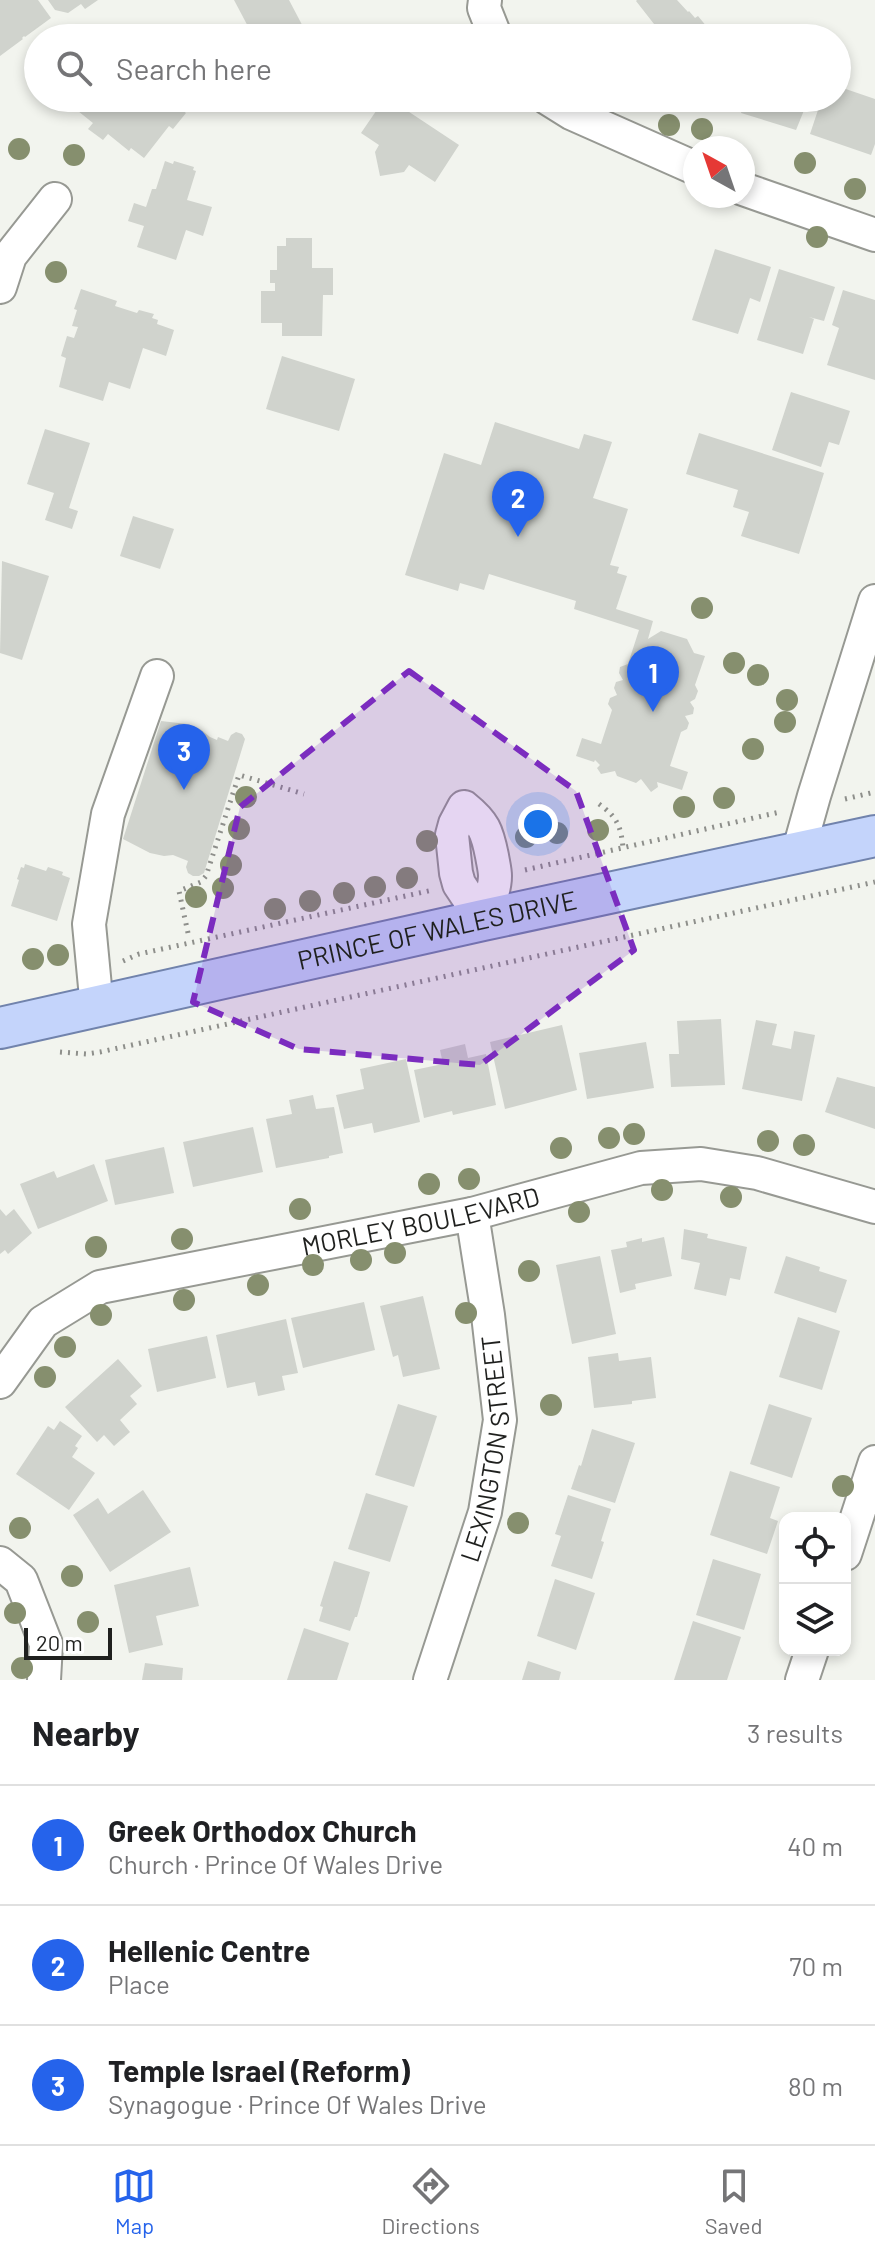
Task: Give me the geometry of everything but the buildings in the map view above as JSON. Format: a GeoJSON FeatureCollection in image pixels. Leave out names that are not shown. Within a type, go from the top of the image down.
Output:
{"type":"FeatureCollection","features":[{"type":"Feature","properties":{"kind":"main road","name":"PRINCE OF WALES DRIVE"},"geometry":{"type":"LineString","coordinates":[[0,1028],[875,836]]}},
{"type":"Feature","properties":{"kind":"street"},"geometry":{"type":"LineString","coordinates":[[485,0],[484,8],[490,24]]}},
{"type":"Feature","properties":{"kind":"street"},"geometry":{"type":"LineString","coordinates":[[569,112],[683,163]]}},
{"type":"Feature","properties":{"kind":"street"},"geometry":{"type":"LineString","coordinates":[[755,193],[875,235]]}},
{"type":"Feature","properties":{"kind":"street"},"geometry":{"type":"LineString","coordinates":[[0,287],[10,256],[55,199]]}},
{"type":"Feature","properties":{"kind":"street"},"geometry":{"type":"LineString","coordinates":[[798,853],[875,601]]}},
{"type":"Feature","properties":{"kind":"street"},"geometry":{"type":"LineString","coordinates":[[97,1008],[89,924],[108,814],[157,676]]}},
{"type":"Feature","properties":{"kind":"street","name":"MORLEY BOULEVARD"},"geometry":{"type":"LineString","coordinates":[[0,1382],[43,1322],[100,1287],[472,1214],[641,1168],[701,1164],[757,1173],[875,1207]]}},
{"type":"Feature","properties":{"kind":"street","name":"LEXINGTON STREET"},"geometry":{"type":"LineString","coordinates":[[430,1680],[485,1512],[500,1420],[472,1214]]}},
{"type":"Feature","properties":{"kind":"street"},"geometry":{"type":"LineString","coordinates":[[851,1538],[872,1481]]}},
{"type":"Feature","properties":{"kind":"street"},"geometry":{"type":"LineString","coordinates":[[0,1563],[21,1580],[46,1644],[44,1680]]}},
{"type":"Feature","properties":{"kind":"street"},"geometry":{"type":"LineString","coordinates":[[802,1680],[810,1656]]}},
{"type":"Feature","properties":{"kind":"path"},"geometry":{"type":"LineString","coordinates":[[188,933],[179,891],[201,882],[206,876],[239,775],[304,794]]}},
{"type":"Feature","properties":{"kind":"path"},"geometry":{"type":"LineString","coordinates":[[599,804],[618,821],[623,848]]}},
{"type":"Feature","properties":{"kind":"path"},"geometry":{"type":"LineString","coordinates":[[55,1052],[100,1052],[875,882]]}},
{"type":"Feature","properties":{"kind":"highlighted area"},"geometry":{"type":"Polygon","coordinates":[[[409,671],[576,791],[634,950],[480,1065],[299,1049],[193,1002],[240,807],[409,671]]]}},
{"type":"Feature","properties":{"kind":"place","name":"Hellenic Centre"},"geometry":{"type":"Point","coordinates":[518,537]}},
{"type":"Feature","properties":{"kind":"place","name":"Greek Orthodox Church"},"geometry":{"type":"Point","coordinates":[653,712]}},
{"type":"Feature","properties":{"kind":"place","name":"Temple Israel (Reform)"},"geometry":{"type":"Point","coordinates":[184,790]}}]}
